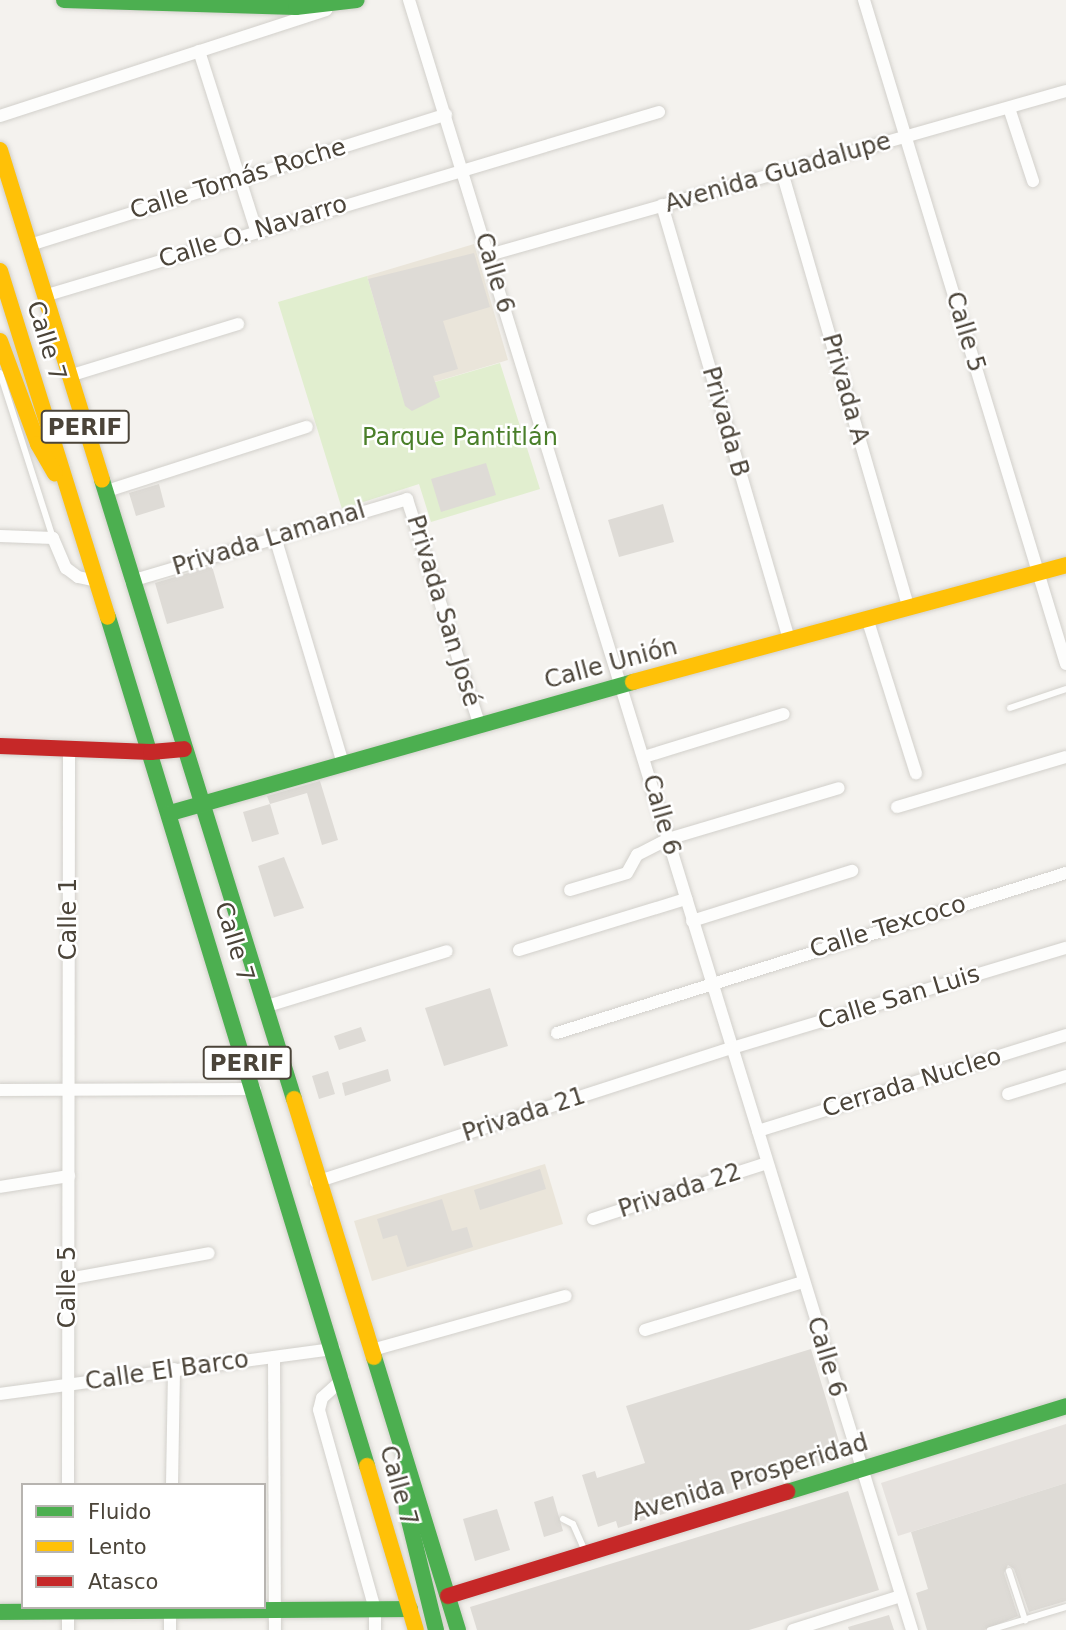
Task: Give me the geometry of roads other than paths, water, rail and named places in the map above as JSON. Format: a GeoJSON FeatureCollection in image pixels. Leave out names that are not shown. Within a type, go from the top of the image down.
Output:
{"type":"FeatureCollection","features":[{"type":"Feature","properties":{"kind":"main road"},"geometry":{"type":"LineString","coordinates":[[64,0],[211,7],[353,1]]}},
{"type":"Feature","properties":{"kind":"main road","name":"Calle 7"},"geometry":{"type":"LineString","coordinates":[[0,150],[316,1182],[372,1350],[458,1630]]}},
{"type":"Feature","properties":{"kind":"main road","name":"Calle 7"},"geometry":{"type":"LineString","coordinates":[[0,271],[255,1089],[416,1630]]}},
{"type":"Feature","properties":{"kind":"main road"},"geometry":{"type":"LineString","coordinates":[[0,341],[38,444],[71,498]]}},
{"type":"Feature","properties":{"kind":"main road","name":"Calle Unión"},"geometry":{"type":"LineString","coordinates":[[170,813],[479,723],[1066,565]]}},
{"type":"Feature","properties":{"kind":"main road"},"geometry":{"type":"LineString","coordinates":[[0,746],[151,752],[184,748]]}},
{"type":"Feature","properties":{"kind":"main road","name":"Avenida Prosperidad"},"geometry":{"type":"LineString","coordinates":[[448,1596],[585,1551],[1066,1406]]}},
{"type":"Feature","properties":{"kind":"main road"},"geometry":{"type":"LineString","coordinates":[[404,1456],[407,1513],[436,1630]]}},
{"type":"Feature","properties":{"kind":"main road"},"geometry":{"type":"LineString","coordinates":[[0,1612],[68,1609],[410,1609]]}},
{"type":"Feature","properties":{"kind":"street","name":"Calle 6"},"geometry":{"type":"LineString","coordinates":[[409,0],[912,1630]]}},
{"type":"Feature","properties":{"kind":"street","name":"Calle 5"},"geometry":{"type":"LineString","coordinates":[[864,0],[1036,574],[1066,664]]}},
{"type":"Feature","properties":{"kind":"street"},"geometry":{"type":"LineString","coordinates":[[0,116],[353,1]]}},
{"type":"Feature","properties":{"kind":"street"},"geometry":{"type":"LineString","coordinates":[[199,51],[256,230]]}},
{"type":"Feature","properties":{"kind":"street","name":"Avenida Guadalupe"},"geometry":{"type":"LineString","coordinates":[[489,256],[1066,91]]}},
{"type":"Feature","properties":{"kind":"street"},"geometry":{"type":"LineString","coordinates":[[1009,108],[1033,181]]}},
{"type":"Feature","properties":{"kind":"street","name":"Calle O. Navarro"},"geometry":{"type":"LineString","coordinates":[[44,296],[256,230],[659,112]]}},
{"type":"Feature","properties":{"kind":"street","name":"Calle Tomás Roche"},"geometry":{"type":"LineString","coordinates":[[30,245],[446,114]]}},
{"type":"Feature","properties":{"kind":"street","name":"Privada A"},"geometry":{"type":"LineString","coordinates":[[782,172],[908,606]]}},
{"type":"Feature","properties":{"kind":"street","name":"Privada B"},"geometry":{"type":"LineString","coordinates":[[662,205],[789,640]]}},
{"type":"Feature","properties":{"kind":"street"},"geometry":{"type":"LineString","coordinates":[[69,376],[237,324]]}},
{"type":"Feature","properties":{"kind":"street"},"geometry":{"type":"LineString","coordinates":[[104,492],[307,427]]}},
{"type":"Feature","properties":{"kind":"street","name":"Privada Lamanal"},"geometry":{"type":"LineString","coordinates":[[131,581],[407,499]]}},
{"type":"Feature","properties":{"kind":"street","name":"Privada San José"},"geometry":{"type":"LineString","coordinates":[[407,499],[479,723]]}},
{"type":"Feature","properties":{"kind":"street"},"geometry":{"type":"LineString","coordinates":[[0,536],[53,538],[66,568],[78,577],[97,581]]}},
{"type":"Feature","properties":{"kind":"street"},"geometry":{"type":"LineString","coordinates":[[275,537],[342,763]]}},
{"type":"Feature","properties":{"kind":"street"},"geometry":{"type":"LineString","coordinates":[[867,618],[916,774]]}},
{"type":"Feature","properties":{"kind":"street"},"geometry":{"type":"LineString","coordinates":[[644,757],[785,714]]}},
{"type":"Feature","properties":{"kind":"street","name":"Calle 1"},"geometry":{"type":"LineString","coordinates":[[69,749],[69,1090]]}},
{"type":"Feature","properties":{"kind":"street"},"geometry":{"type":"LineString","coordinates":[[897,807],[1066,757]]}},
{"type":"Feature","properties":{"kind":"street"},"geometry":{"type":"LineString","coordinates":[[570,890],[627,873],[637,855],[668,839],[839,788]]}},
{"type":"Feature","properties":{"kind":"street"},"geometry":{"type":"LineString","coordinates":[[692,921],[852,871]]}},
{"type":"Feature","properties":{"kind":"street","name":"Calle Texcoco"},"geometry":{"type":"LineString","coordinates":[[557,1033],[710,981],[1066,873]]}},
{"type":"Feature","properties":{"kind":"street"},"geometry":{"type":"LineString","coordinates":[[519,950],[686,899]]}},
{"type":"Feature","properties":{"kind":"street","name":"Calle San Luis"},"geometry":{"type":"LineString","coordinates":[[732,1048],[1066,948]]}},
{"type":"Feature","properties":{"kind":"street"},"geometry":{"type":"LineString","coordinates":[[264,1007],[447,951]]}},
{"type":"Feature","properties":{"kind":"street","name":"Cerrada Nucleo"},"geometry":{"type":"LineString","coordinates":[[758,1131],[1066,1035]]}},
{"type":"Feature","properties":{"kind":"street","name":"Privada 21"},"geometry":{"type":"LineString","coordinates":[[316,1182],[732,1048]]}},
{"type":"Feature","properties":{"kind":"street"},"geometry":{"type":"LineString","coordinates":[[1009,1094],[1066,1076]]}},
{"type":"Feature","properties":{"kind":"street"},"geometry":{"type":"LineString","coordinates":[[0,1090],[255,1089]]}},
{"type":"Feature","properties":{"kind":"street","name":"Calle 5"},"geometry":{"type":"LineString","coordinates":[[68,1483],[69,1090]]}},
{"type":"Feature","properties":{"kind":"street","name":"Privada 22"},"geometry":{"type":"LineString","coordinates":[[593,1219],[767,1163]]}},
{"type":"Feature","properties":{"kind":"street"},"geometry":{"type":"LineString","coordinates":[[0,1187],[69,1176]]}},
{"type":"Feature","properties":{"kind":"street"},"geometry":{"type":"LineString","coordinates":[[68,1279],[209,1254]]}},
{"type":"Feature","properties":{"kind":"street"},"geometry":{"type":"LineString","coordinates":[[645,1330],[803,1282]]}},
{"type":"Feature","properties":{"kind":"street"},"geometry":{"type":"LineString","coordinates":[[372,1350],[566,1296]]}},
{"type":"Feature","properties":{"kind":"street","name":"Calle El Barco"},"geometry":{"type":"LineString","coordinates":[[0,1394],[334,1349]]}},
{"type":"Feature","properties":{"kind":"street"},"geometry":{"type":"LineString","coordinates":[[274,1357],[275,1630]]}},
{"type":"Feature","properties":{"kind":"street"},"geometry":{"type":"LineString","coordinates":[[172,1483],[174,1369]]}},
{"type":"Feature","properties":{"kind":"street"},"geometry":{"type":"LineString","coordinates":[[343,1379],[322,1398],[322,1430],[375,1609],[375,1630]]}},
{"type":"Feature","properties":{"kind":"street"},"geometry":{"type":"LineString","coordinates":[[793,1630],[901,1596]]}},
{"type":"Feature","properties":{"kind":"street"},"geometry":{"type":"LineString","coordinates":[[68,1609],[68,1630]]}},
{"type":"Feature","properties":{"kind":"street"},"geometry":{"type":"LineString","coordinates":[[170,1609],[170,1630]]}},
{"type":"Feature","properties":{"kind":"lane"},"geometry":{"type":"LineString","coordinates":[[0,373],[53,538]]}},
{"type":"Feature","properties":{"kind":"lane"},"geometry":{"type":"LineString","coordinates":[[1010,708],[1066,690]]}},
{"type":"Feature","properties":{"kind":"lane"},"geometry":{"type":"LineString","coordinates":[[563,1519],[573,1524],[585,1551]]}},
{"type":"Feature","properties":{"kind":"lane"},"geometry":{"type":"LineString","coordinates":[[1009,1571],[1025,1619]]}},
{"type":"Feature","properties":{"kind":"lane"},"geometry":{"type":"LineString","coordinates":[[990,1630],[1066,1607]]}},
{"type":"Feature","properties":{"kind":"park label","name":"Parque Pantitlán"},"geometry":{"type":"Point","coordinates":[460,438]}}]}
